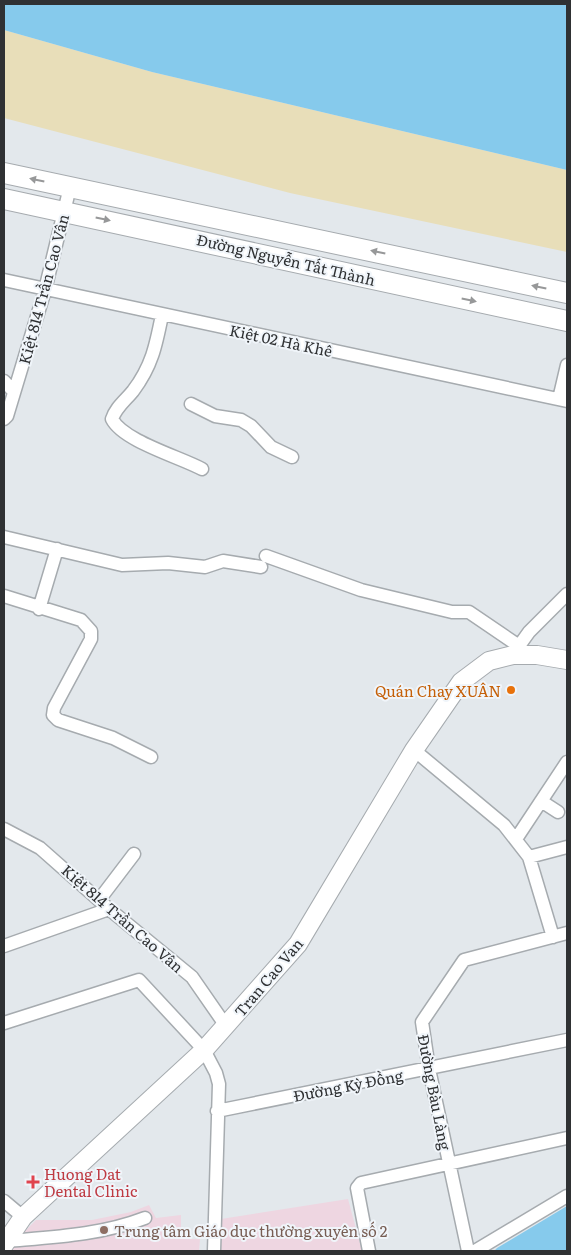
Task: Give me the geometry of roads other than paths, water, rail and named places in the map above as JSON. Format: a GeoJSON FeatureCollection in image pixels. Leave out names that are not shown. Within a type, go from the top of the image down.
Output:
{"type":"FeatureCollection","features":[{"type":"Feature","properties":{"kind":"main road","name":"Đường Nguyễn Tất Thành"},"geometry":{"type":"LineString","coordinates":[[4,173],[567,293]]}},
{"type":"Feature","properties":{"kind":"main road","name":"Đường Nguyễn Tất Thành"},"geometry":{"type":"LineString","coordinates":[[4,199],[567,321]]}},
{"type":"Feature","properties":{"kind":"main road"},"geometry":{"type":"LineString","coordinates":[[421,290],[426,262]]}},
{"type":"Feature","properties":{"kind":"main road","name":"Tran Cao Van"},"geometry":{"type":"LineString","coordinates":[[6,1243],[23,1217],[204,1050],[298,944],[414,750],[461,682],[489,662],[516,651],[567,660]]}},
{"type":"Feature","properties":{"kind":"street","name":"Kiệt 814 Trần Cao Vân"},"geometry":{"type":"LineString","coordinates":[[4,419],[7,416],[45,290],[70,187]]}},
{"type":"Feature","properties":{"kind":"street","name":"Kiệt 02 Hà Khê"},"geometry":{"type":"LineString","coordinates":[[4,280],[563,400],[567,365]]}},
{"type":"Feature","properties":{"kind":"street"},"geometry":{"type":"LineString","coordinates":[[162,315],[154,354],[133,391],[114,411],[112,419],[114,424],[157,450],[202,469]]}},
{"type":"Feature","properties":{"kind":"street"},"geometry":{"type":"LineString","coordinates":[[4,381],[14,392]]}},
{"type":"Feature","properties":{"kind":"street"},"geometry":{"type":"LineString","coordinates":[[191,404],[215,416],[241,420],[251,426],[271,447],[292,457]]}},
{"type":"Feature","properties":{"kind":"street"},"geometry":{"type":"LineString","coordinates":[[4,537],[122,565],[168,563],[205,568],[223,560],[263,561],[361,590],[452,612],[469,612],[516,651],[529,632],[567,594]]}},
{"type":"Feature","properties":{"kind":"street"},"geometry":{"type":"LineString","coordinates":[[39,609],[56,549]]}},
{"type":"Feature","properties":{"kind":"street"},"geometry":{"type":"LineString","coordinates":[[4,596],[39,609],[81,620],[91,631],[92,639],[54,708],[53,715],[58,720],[114,738],[151,757]]}},
{"type":"Feature","properties":{"kind":"street"},"geometry":{"type":"LineString","coordinates":[[414,750],[504,826],[516,839],[529,857],[553,937]]}},
{"type":"Feature","properties":{"kind":"street"},"geometry":{"type":"LineString","coordinates":[[516,839],[567,762]]}},
{"type":"Feature","properties":{"kind":"street"},"geometry":{"type":"LineString","coordinates":[[541,801],[558,812]]}},
{"type":"Feature","properties":{"kind":"street","name":"Kiệt 814 Trần Cao Vân"},"geometry":{"type":"LineString","coordinates":[[4,829],[40,848],[192,977],[226,1026]]}},
{"type":"Feature","properties":{"kind":"street"},"geometry":{"type":"LineString","coordinates":[[529,857],[567,847]]}},
{"type":"Feature","properties":{"kind":"street"},"geometry":{"type":"LineString","coordinates":[[4,946],[104,904],[134,854]]}},
{"type":"Feature","properties":{"kind":"street","name":"Đường Bàu Làng"},"geometry":{"type":"LineString","coordinates":[[468,1251],[422,1022],[458,966],[472,956],[567,933]]}},
{"type":"Feature","properties":{"kind":"street"},"geometry":{"type":"LineString","coordinates":[[4,1023],[139,980],[204,1050],[218,1084],[214,1251]]}},
{"type":"Feature","properties":{"kind":"street","name":"Đường Kỳ Đồng"},"geometry":{"type":"LineString","coordinates":[[217,1111],[567,1040]]}},
{"type":"Feature","properties":{"kind":"street"},"geometry":{"type":"LineString","coordinates":[[369,1251],[357,1188],[361,1183],[567,1138]]}},
{"type":"Feature","properties":{"kind":"street"},"geometry":{"type":"LineString","coordinates":[[475,1251],[567,1196]]}},
{"type":"Feature","properties":{"kind":"street"},"geometry":{"type":"LineString","coordinates":[[4,1201],[23,1217]]}},
{"type":"Feature","properties":{"kind":"street"},"geometry":{"type":"LineString","coordinates":[[6,1243],[92,1233],[120,1227],[145,1218]]}},
{"type":"Feature","properties":{"kind":"water"},"geometry":{"type":"Polygon","coordinates":[[[4,4],[567,4],[567,170],[152,72],[4,30],[4,4]]]}},
{"type":"Feature","properties":{"kind":"water"},"geometry":{"type":"Polygon","coordinates":[[[567,1206],[567,1251],[494,1251],[497,1248],[567,1206]]]}},
{"type":"Feature","properties":{"kind":"place","name":"Quán Chay XUÂN"},"geometry":{"type":"Point","coordinates":[511,690]}},
{"type":"Feature","properties":{"kind":"place","name":"Huong Dat Dental Clinic"},"geometry":{"type":"Point","coordinates":[33,1182]}},
{"type":"Feature","properties":{"kind":"place","name":"Trung tâm Giáo dục thường xuyên số 2"},"geometry":{"type":"Point","coordinates":[104,1230]}}]}
